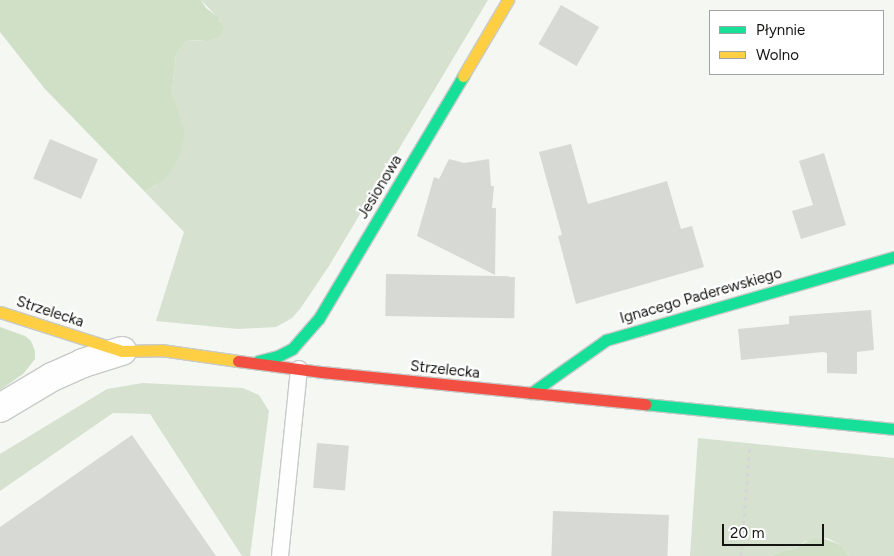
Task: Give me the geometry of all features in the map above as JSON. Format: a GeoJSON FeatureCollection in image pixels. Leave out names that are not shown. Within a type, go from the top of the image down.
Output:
{"type":"FeatureCollection","features":[{"type":"Feature","properties":{"kind":"street","name":"Jesionowa"},"geometry":{"type":"LineString","coordinates":[[254,361],[268,360],[292,349],[319,318],[508,0]]}},
{"type":"Feature","properties":{"kind":"street","name":"Ignacego Paderewskiego"},"geometry":{"type":"LineString","coordinates":[[531,393],[606,340],[894,257]]}},
{"type":"Feature","properties":{"kind":"street","name":"Strzelecka"},"geometry":{"type":"LineString","coordinates":[[0,312],[122,351],[161,350],[254,361],[300,369],[894,429]]}},
{"type":"Feature","properties":{"kind":"street"},"geometry":{"type":"LineString","coordinates":[[0,408],[52,376],[83,363],[122,351]]}},
{"type":"Feature","properties":{"kind":"lane"},"geometry":{"type":"LineString","coordinates":[[280,556],[300,369]]}},
{"type":"Feature","properties":{"kind":"path"},"geometry":{"type":"LineString","coordinates":[[741,556],[752,415]]}},
{"type":"Feature","properties":{"kind":"green space"},"geometry":{"type":"Polygon","coordinates":[[[0,0],[201,0],[206,8],[218,17],[224,28],[220,36],[207,41],[187,40],[176,55],[172,92],[185,134],[179,158],[166,178],[145,192],[45,89],[0,32],[0,0]]]}},
{"type":"Feature","properties":{"kind":"green space"},"geometry":{"type":"Polygon","coordinates":[[[201,0],[488,0],[329,266],[300,309],[292,318],[276,327],[238,329],[156,321],[184,232],[145,192],[156,185],[176,107],[172,92],[176,55],[187,40],[203,41],[221,21],[201,0]]]}},
{"type":"Feature","properties":{"kind":"green space"},"geometry":{"type":"Polygon","coordinates":[[[0,327],[25,336],[31,341],[35,351],[35,359],[23,374],[0,390],[0,327]]]}},
{"type":"Feature","properties":{"kind":"green space"},"geometry":{"type":"Polygon","coordinates":[[[143,383],[243,388],[259,395],[269,411],[250,556],[242,556],[150,414],[113,413],[0,491],[0,454],[107,389],[143,383]]]}},
{"type":"Feature","properties":{"kind":"green space"},"geometry":{"type":"Polygon","coordinates":[[[698,438],[894,458],[894,556],[849,556],[841,545],[827,538],[806,541],[794,549],[781,551],[771,556],[690,556],[698,438]]]}},
{"type":"Feature","properties":{"kind":"green space"},"geometry":{"type":"Polygon","coordinates":[[[822,538],[841,545],[849,556],[771,556],[781,551],[794,549],[811,539],[822,538]]]}},
{"type":"Feature","properties":{"kind":"building"},"geometry":{"type":"Polygon","coordinates":[[[561,5],[599,27],[577,66],[538,44],[561,5]]]}},
{"type":"Feature","properties":{"kind":"building"},"geometry":{"type":"Polygon","coordinates":[[[50,139],[98,159],[81,199],[33,179],[50,139]]]}},
{"type":"Feature","properties":{"kind":"building"},"geometry":{"type":"Polygon","coordinates":[[[571,144],[588,204],[667,181],[681,229],[692,226],[704,267],[576,304],[558,236],[562,235],[539,152],[571,144]]]}},
{"type":"Feature","properties":{"kind":"building"},"geometry":{"type":"Polygon","coordinates":[[[824,153],[846,225],[801,239],[792,211],[813,205],[799,161],[824,153]]]}},
{"type":"Feature","properties":{"kind":"building"},"geometry":{"type":"Polygon","coordinates":[[[449,159],[464,163],[489,159],[491,186],[494,186],[492,208],[496,208],[495,275],[417,236],[434,177],[439,179],[449,159]]]}},
{"type":"Feature","properties":{"kind":"building"},"geometry":{"type":"Polygon","coordinates":[[[386,274],[515,276],[514,318],[385,316],[386,274]]]}},
{"type":"Feature","properties":{"kind":"building"},"geometry":{"type":"Polygon","coordinates":[[[871,310],[874,350],[857,352],[857,374],[827,373],[827,353],[823,352],[741,360],[738,329],[789,324],[789,316],[871,310]]]}},
{"type":"Feature","properties":{"kind":"building"},"geometry":{"type":"Polygon","coordinates":[[[132,435],[216,556],[0,556],[0,527],[132,435]]]}},
{"type":"Feature","properties":{"kind":"building"},"geometry":{"type":"Polygon","coordinates":[[[317,443],[349,446],[345,491],[313,488],[317,443]]]}},
{"type":"Feature","properties":{"kind":"building"},"geometry":{"type":"Polygon","coordinates":[[[553,511],[669,515],[667,556],[551,556],[553,511]]]}},
{"type":"Feature","properties":{"kind":"traffic: fast"},"geometry":{"type":"LineString","coordinates":[[258,361],[278,356],[292,349],[319,318],[463,76]]}},
{"type":"Feature","properties":{"kind":"traffic: fast"},"geometry":{"type":"LineString","coordinates":[[531,393],[606,340],[894,257]]}},
{"type":"Feature","properties":{"kind":"traffic: fast"},"geometry":{"type":"LineString","coordinates":[[645,404],[894,429]]}},
{"type":"Feature","properties":{"kind":"traffic: slow"},"geometry":{"type":"LineString","coordinates":[[463,76],[508,0]]}},
{"type":"Feature","properties":{"kind":"traffic: slow"},"geometry":{"type":"LineString","coordinates":[[0,312],[122,351],[161,350],[238,361]]}},
{"type":"Feature","properties":{"kind":"traffic: jam"},"geometry":{"type":"LineString","coordinates":[[238,361],[322,372],[645,404]]}}]}
